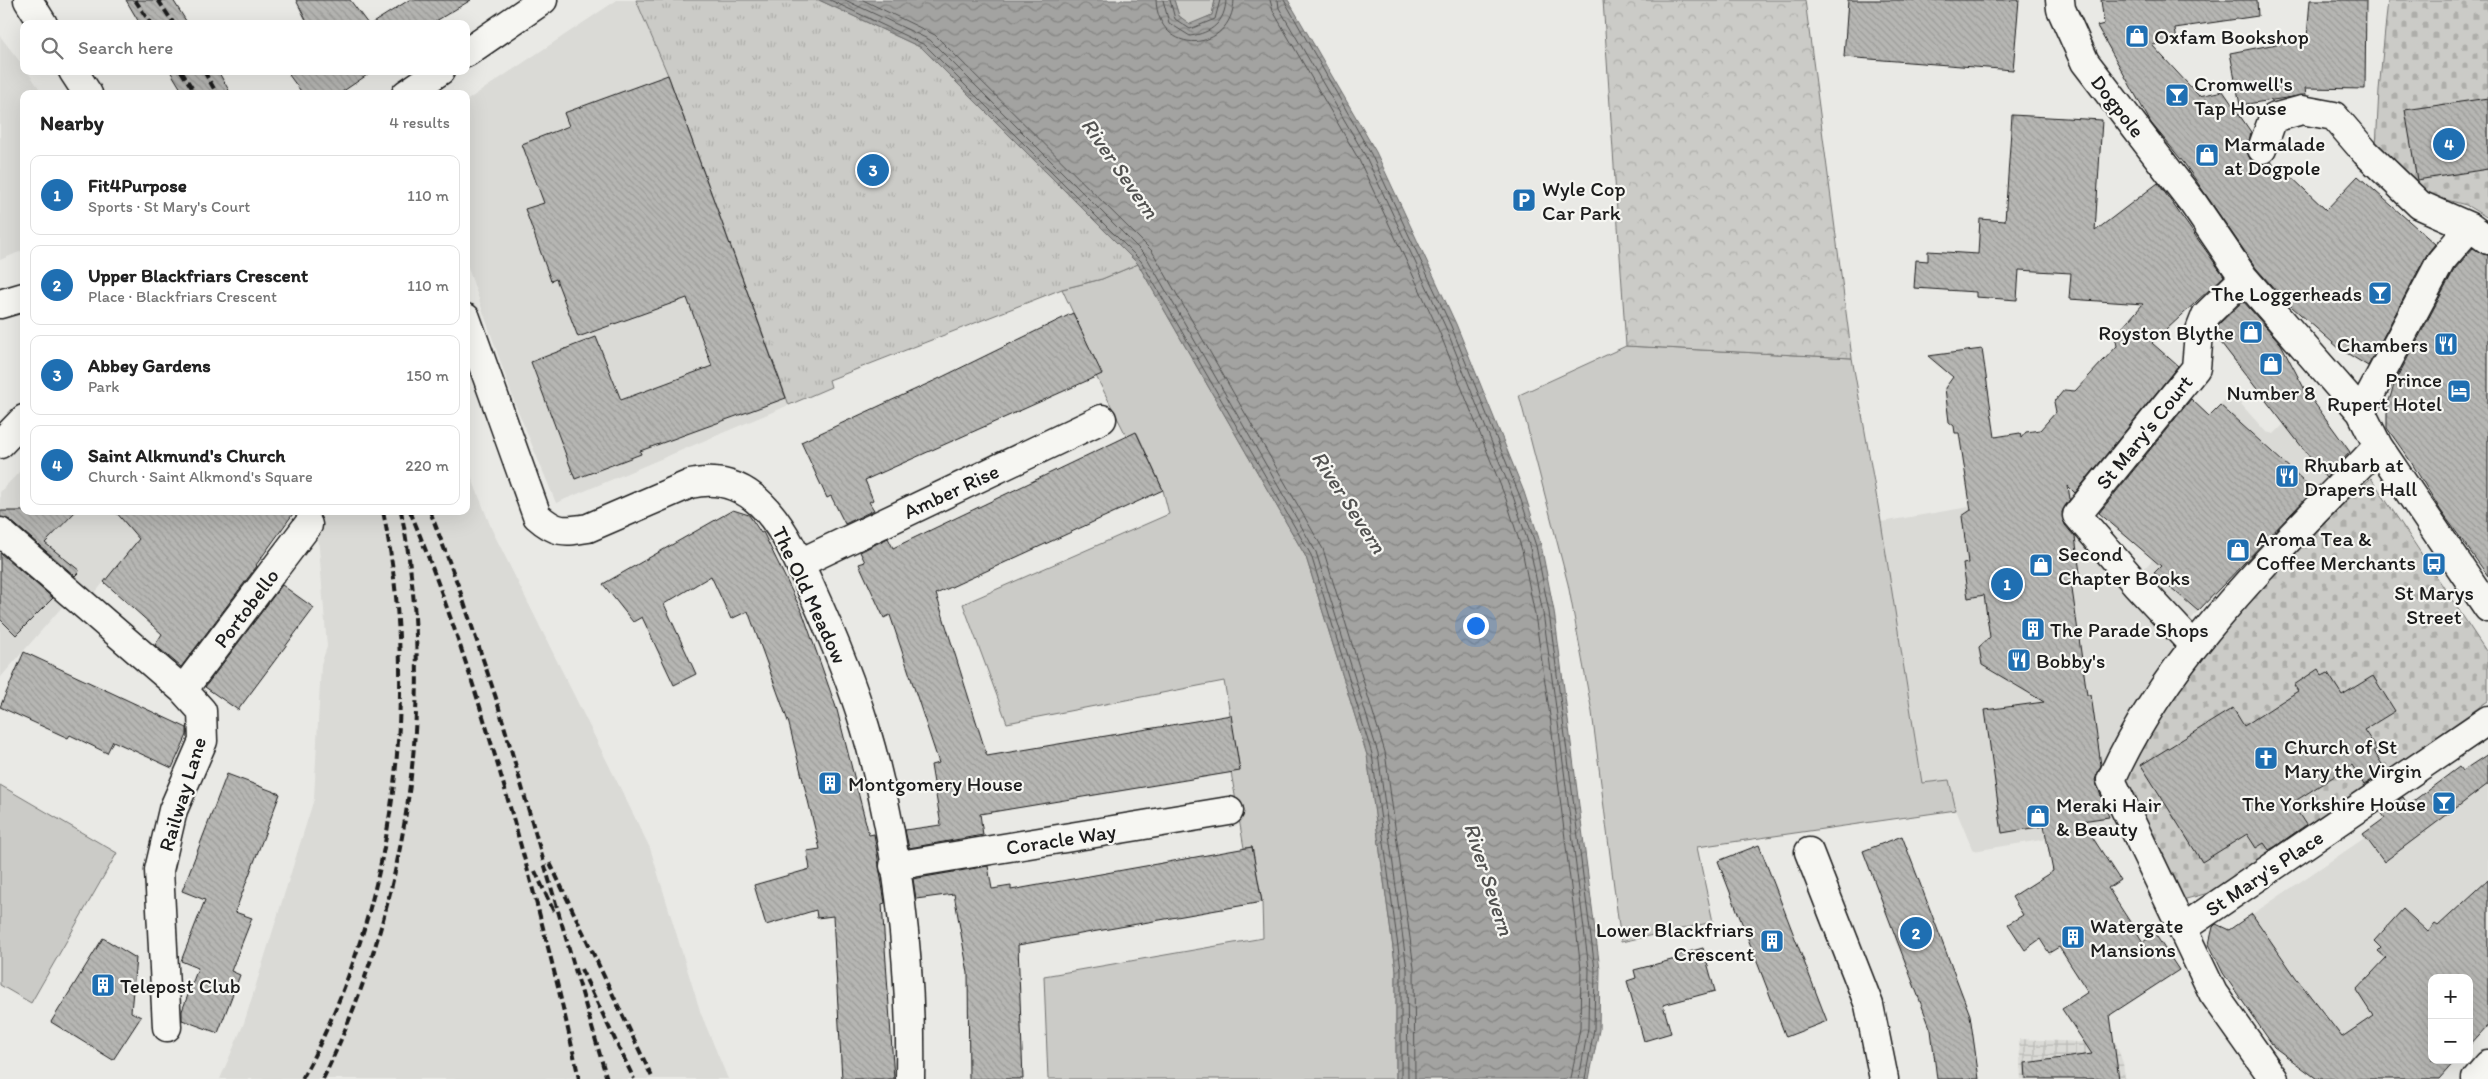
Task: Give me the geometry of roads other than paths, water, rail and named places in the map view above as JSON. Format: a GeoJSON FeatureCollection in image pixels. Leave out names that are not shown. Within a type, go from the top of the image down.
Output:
{"type":"FeatureCollection","features":[{"type":"Feature","properties":{"kind":"street"},"geometry":{"type":"LineString","coordinates":[[28,0],[40,20]]}},
{"type":"Feature","properties":{"kind":"street"},"geometry":{"type":"LineString","coordinates":[[470,50],[542,0]]}},
{"type":"Feature","properties":{"kind":"street","name":"Dogpole"},"geometry":{"type":"LineString","coordinates":[[2060,0],[2061,9],[2085,62],[2193,203],[2244,278],[2362,412],[2378,446],[2488,608]]}},
{"type":"Feature","properties":{"kind":"street"},"geometry":{"type":"LineString","coordinates":[[76,75],[86,90]]}},
{"type":"Feature","properties":{"kind":"street"},"geometry":{"type":"LineString","coordinates":[[412,90],[434,75]]}},
{"type":"Feature","properties":{"kind":"street"},"geometry":{"type":"LineString","coordinates":[[2262,149],[2272,118],[2302,110],[2334,116],[2365,152],[2420,205],[2479,234],[2441,261],[2362,412]]}},
{"type":"Feature","properties":{"kind":"street","name":"St Mary's Court"},"geometry":{"type":"LineString","coordinates":[[2194,645],[2077,515],[2196,368],[2199,333],[2206,315],[2244,278]]}},
{"type":"Feature","properties":{"kind":"street"},"geometry":{"type":"LineString","coordinates":[[0,304],[20,298]]}},
{"type":"Feature","properties":{"kind":"street","name":"The Old Meadow"},"geometry":{"type":"LineString","coordinates":[[470,329],[537,516],[550,528],[570,531],[588,528],[690,484],[703,481],[735,488],[756,498],[773,515],[800,563],[842,659],[865,728],[881,790],[902,917],[909,1012],[910,1079]]}},
{"type":"Feature","properties":{"kind":"street","name":"Amber Rise"},"geometry":{"type":"LineString","coordinates":[[800,563],[1102,419]]}},
{"type":"Feature","properties":{"kind":"street"},"geometry":{"type":"LineString","coordinates":[[0,444],[20,424]]}},
{"type":"Feature","properties":{"kind":"street","name":"St Mary's Place"},"geometry":{"type":"LineString","coordinates":[[2378,446],[2194,645],[2125,749],[2112,780],[2183,928],[2488,720]]}},
{"type":"Feature","properties":{"kind":"street","name":"Portobello"},"geometry":{"type":"LineString","coordinates":[[184,690],[308,525]]}},
{"type":"Feature","properties":{"kind":"street","name":"Railway Lane"},"geometry":{"type":"LineString","coordinates":[[0,532],[184,690],[202,711],[203,741],[173,810],[160,870],[167,1027]]}},
{"type":"Feature","properties":{"kind":"street","name":"Coracle Way"},"geometry":{"type":"LineString","coordinates":[[894,866],[1229,811]]}},
{"type":"Feature","properties":{"kind":"street"},"geometry":{"type":"LineString","coordinates":[[1809,852],[1869,1005],[1884,1079]]}},
{"type":"Feature","properties":{"kind":"street"},"geometry":{"type":"LineString","coordinates":[[2183,928],[2213,993],[2274,1079]]}},
{"type":"Feature","properties":{"kind":"street"},"geometry":{"type":"LineString","coordinates":[[2476,1079],[2488,1065]]}},
{"type":"Feature","properties":{"kind":"water","name":"River Severn"},"geometry":{"type":"Polygon","coordinates":[[[819,0],[1174,0],[1179,16],[1190,24],[1212,15],[1215,0],[1288,0],[1376,152],[1456,324],[1524,492],[1541,545],[1554,611],[1600,969],[1599,1030],[1589,1079],[1396,1079],[1396,970],[1367,755],[1306,557],[1138,264],[922,48],[819,0]]]}},
{"type":"Feature","properties":{"kind":"railway"},"geometry":{"type":"LineString","coordinates":[[135,0],[148,20]]}},
{"type":"Feature","properties":{"kind":"railway"},"geometry":{"type":"LineString","coordinates":[[158,0],[171,20]]}},
{"type":"Feature","properties":{"kind":"railway"},"geometry":{"type":"LineString","coordinates":[[184,75],[193,90]]}},
{"type":"Feature","properties":{"kind":"railway"},"geometry":{"type":"LineString","coordinates":[[206,75],[215,90]]}},
{"type":"Feature","properties":{"kind":"railway"},"geometry":{"type":"LineString","coordinates":[[302,1079],[333,1014],[359,945],[378,874],[392,802],[399,729],[400,656],[394,583],[384,515]]}},
{"type":"Feature","properties":{"kind":"railway"},"geometry":{"type":"LineString","coordinates":[[323,1079],[352,1012],[376,944],[395,873],[408,801],[415,729],[417,656],[412,583],[402,515]]}},
{"type":"Feature","properties":{"kind":"railway"},"geometry":{"type":"LineString","coordinates":[[412,515],[449,613],[494,751],[544,932],[579,1079]]}},
{"type":"Feature","properties":{"kind":"railway"},"geometry":{"type":"LineString","coordinates":[[432,515],[458,585],[496,698],[607,1079]]}},
{"type":"Feature","properties":{"kind":"railway"},"geometry":{"type":"LineString","coordinates":[[550,863],[653,1079]]}},
{"type":"Feature","properties":{"kind":"railway"},"geometry":{"type":"LineString","coordinates":[[535,871],[554,912]]}},
{"type":"Feature","properties":{"kind":"railway"},"geometry":{"type":"LineString","coordinates":[[581,969],[634,1079]]}},
{"type":"Feature","properties":{"kind":"place","name":"Oxfam Bookshop"},"geometry":{"type":"Point","coordinates":[2137,36]}},
{"type":"Feature","properties":{"kind":"place","name":"Cromwell's Tap House"},"geometry":{"type":"Point","coordinates":[2177,95]}},
{"type":"Feature","properties":{"kind":"place","name":"Saint Alkmund's Church"},"geometry":{"type":"Point","coordinates":[2449,144]}},
{"type":"Feature","properties":{"kind":"place","name":"Marmalade at Dogpole"},"geometry":{"type":"Point","coordinates":[2207,155]}},
{"type":"Feature","properties":{"kind":"place","name":"Abbey Gardens"},"geometry":{"type":"Point","coordinates":[873,170]}},
{"type":"Feature","properties":{"kind":"place","name":"Wyle Cop Car Park"},"geometry":{"type":"Point","coordinates":[1524,200]}},
{"type":"Feature","properties":{"kind":"place","name":"The Loggerheads"},"geometry":{"type":"Point","coordinates":[2380,293]}},
{"type":"Feature","properties":{"kind":"place","name":"Royston Blythe"},"geometry":{"type":"Point","coordinates":[2251,332]}},
{"type":"Feature","properties":{"kind":"place","name":"Chambers"},"geometry":{"type":"Point","coordinates":[2446,344]}},
{"type":"Feature","properties":{"kind":"place","name":"Number 8"},"geometry":{"type":"Point","coordinates":[2271,364]}},
{"type":"Feature","properties":{"kind":"place","name":"Prince Rupert Hotel"},"geometry":{"type":"Point","coordinates":[2459,391]}},
{"type":"Feature","properties":{"kind":"place","name":"Rhubarb at Drapers Hall"},"geometry":{"type":"Point","coordinates":[2287,476]}},
{"type":"Feature","properties":{"kind":"place","name":"Aroma Tea & Coffee Merchants"},"geometry":{"type":"Point","coordinates":[2238,550]}},
{"type":"Feature","properties":{"kind":"place","name":"St Marys Street"},"geometry":{"type":"Point","coordinates":[2434,564]}},
{"type":"Feature","properties":{"kind":"place","name":"Second Chapter Books"},"geometry":{"type":"Point","coordinates":[2041,565]}},
{"type":"Feature","properties":{"kind":"place","name":"Fit4Purpose"},"geometry":{"type":"Point","coordinates":[2007,584]}},
{"type":"Feature","properties":{"kind":"place","name":"The Parade Shops"},"geometry":{"type":"Point","coordinates":[2033,629]}},
{"type":"Feature","properties":{"kind":"place","name":"Bobby's"},"geometry":{"type":"Point","coordinates":[2019,660]}},
{"type":"Feature","properties":{"kind":"place","name":"Church of St Mary the Virgin"},"geometry":{"type":"Point","coordinates":[2266,758]}},
{"type":"Feature","properties":{"kind":"place","name":"Montgomery House"},"geometry":{"type":"Point","coordinates":[830,783]}},
{"type":"Feature","properties":{"kind":"place","name":"The Yorkshire House"},"geometry":{"type":"Point","coordinates":[2444,803]}},
{"type":"Feature","properties":{"kind":"place","name":"Meraki Hair & Beauty"},"geometry":{"type":"Point","coordinates":[2038,816]}},
{"type":"Feature","properties":{"kind":"place","name":"Upper Blackfriars Crescent"},"geometry":{"type":"Point","coordinates":[1916,933]}},
{"type":"Feature","properties":{"kind":"place","name":"Watergate Mansions"},"geometry":{"type":"Point","coordinates":[2073,937]}},
{"type":"Feature","properties":{"kind":"place","name":"Lower Blackfriars Crescent"},"geometry":{"type":"Point","coordinates":[1772,941]}},
{"type":"Feature","properties":{"kind":"place","name":"Telepost Club"},"geometry":{"type":"Point","coordinates":[103,985]}}]}
